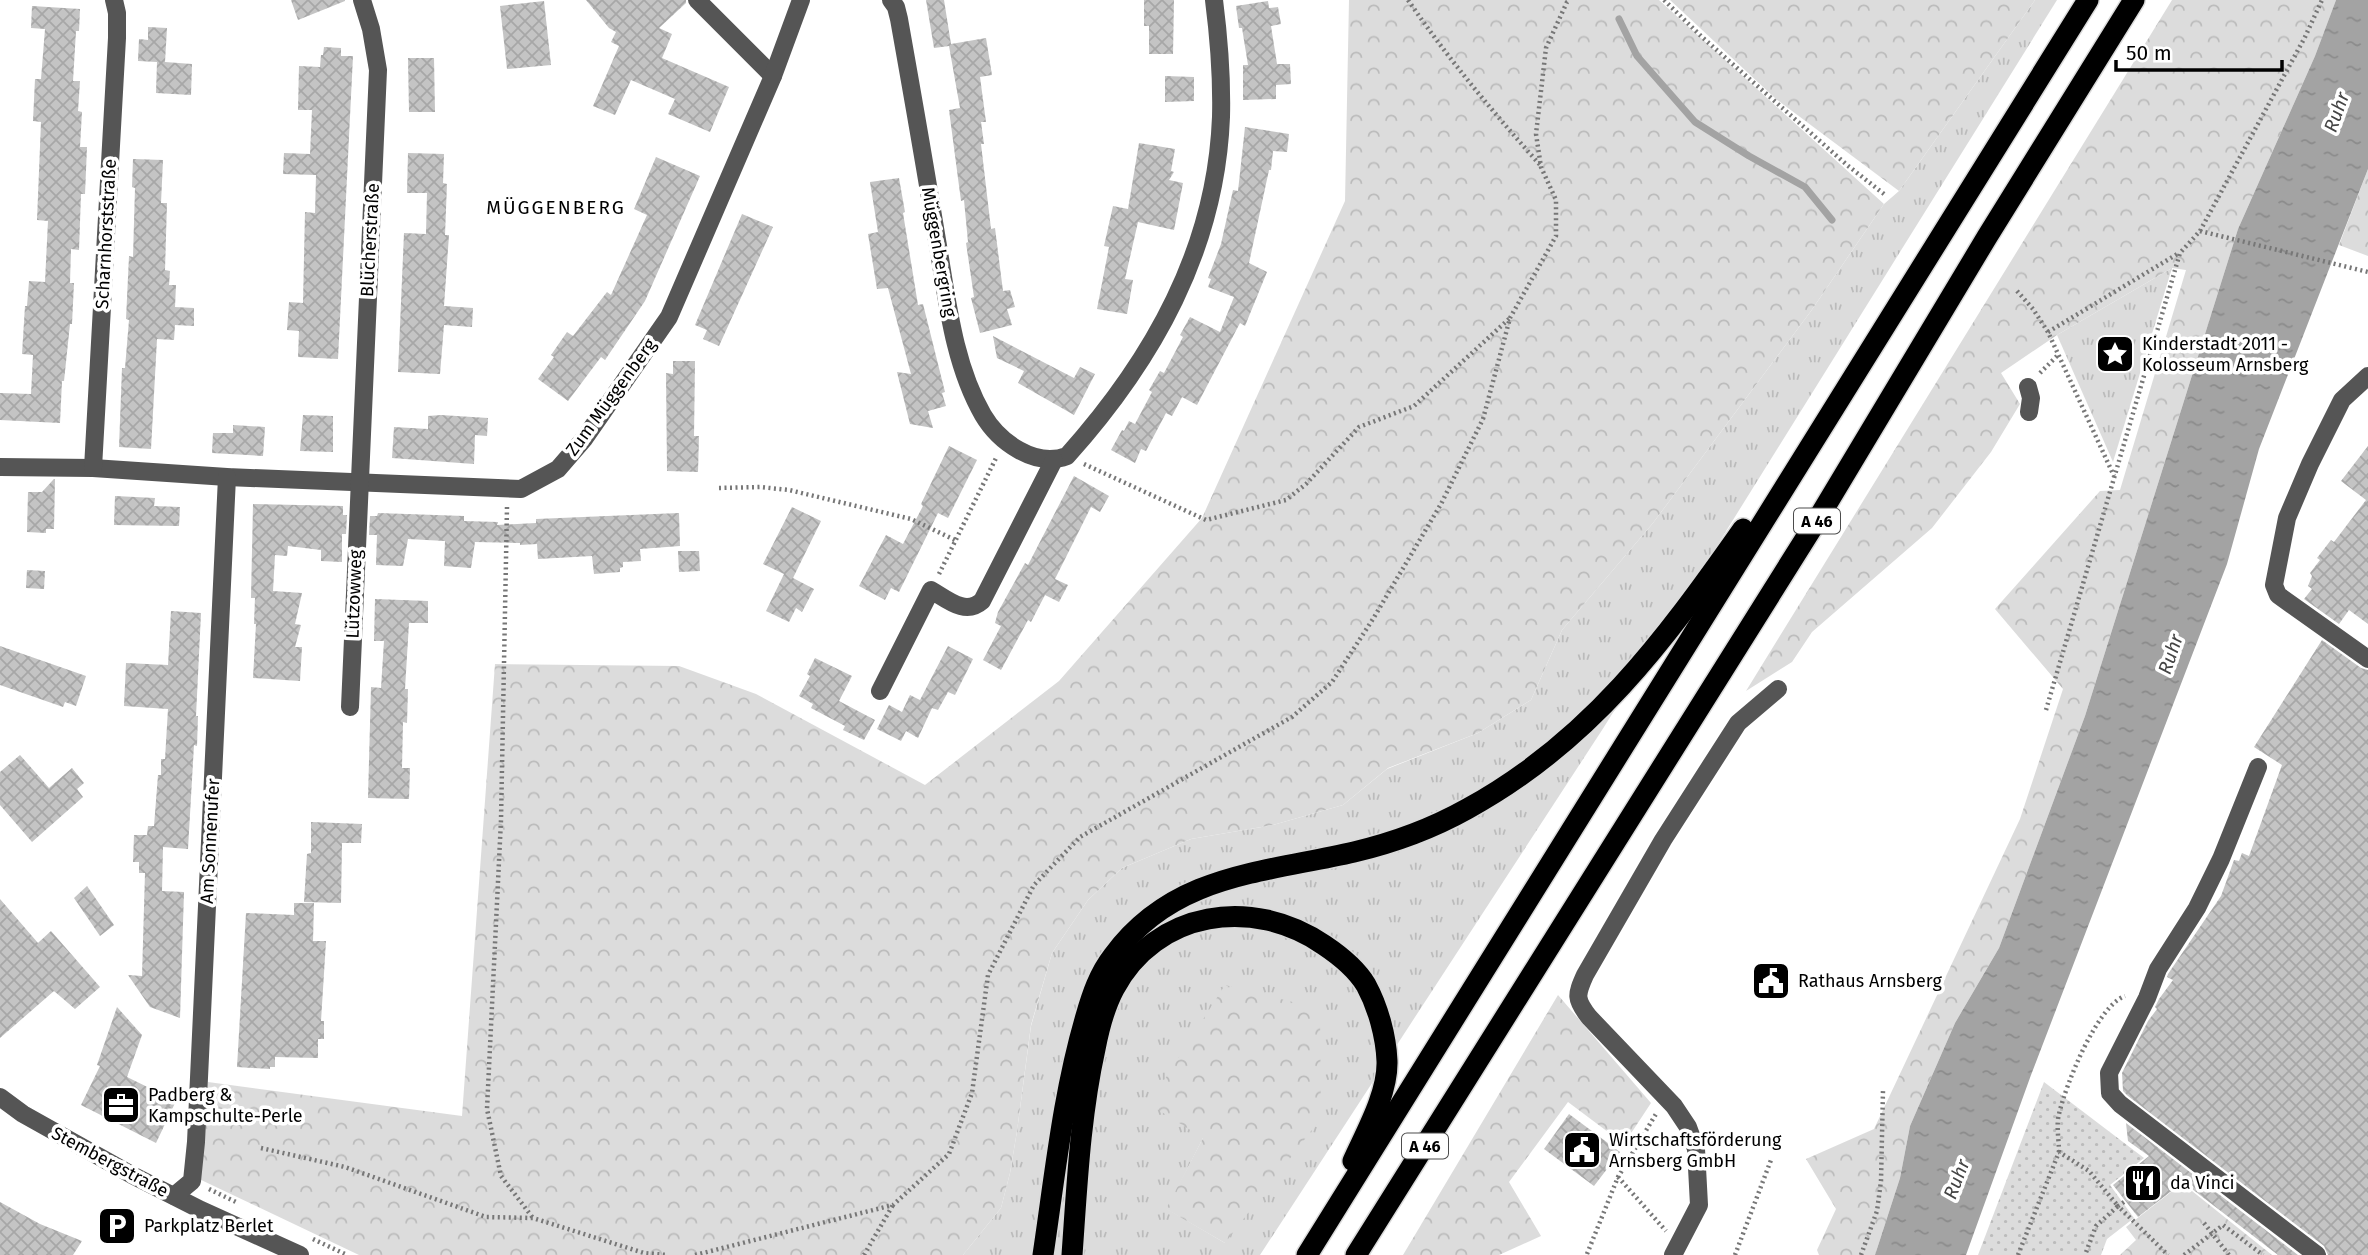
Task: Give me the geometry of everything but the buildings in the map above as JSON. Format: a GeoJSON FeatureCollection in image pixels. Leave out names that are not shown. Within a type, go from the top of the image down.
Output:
{"type":"FeatureCollection","features":[{"type":"Feature","properties":{"kind":"highway","name":"A 46"},"geometry":{"type":"LineString","coordinates":[[1310,1250],[2088,0]]}},
{"type":"Feature","properties":{"kind":"highway","name":"A 46"},"geometry":{"type":"LineString","coordinates":[[1356,1255],[1819,517],[1987,237],[2134,0]]}},
{"type":"Feature","properties":{"kind":"highway"},"geometry":{"type":"LineString","coordinates":[[1043,1255],[1065,1102],[1078,1040],[1092,993],[1111,958],[1126,939],[1150,916],[1194,890],[1241,875],[1355,851],[1424,828],[1466,810],[1534,768],[1593,717],[1626,682],[1681,615],[1753,515],[1801,461]]}},
{"type":"Feature","properties":{"kind":"highway"},"geometry":{"type":"LineString","coordinates":[[1072,1255],[1087,1084],[1104,1010],[1123,973],[1149,946],[1181,926],[1223,917],[1262,919],[1280,923],[1313,937],[1335,952],[1365,983],[1381,1024],[1387,1061],[1385,1080],[1373,1117],[1310,1250]]}},
{"type":"Feature","properties":{"kind":"street","name":"Scharnhorststraße"},"geometry":{"type":"LineString","coordinates":[[93,468],[117,38],[114,0]]}},
{"type":"Feature","properties":{"kind":"street","name":"Blücherstraße"},"geometry":{"type":"LineString","coordinates":[[359,481],[378,70],[371,29],[362,0]]}},
{"type":"Feature","properties":{"kind":"street"},"geometry":{"type":"LineString","coordinates":[[697,0],[773,76]]}},
{"type":"Feature","properties":{"kind":"street","name":"Zum Müggenberg"},"geometry":{"type":"LineString","coordinates":[[0,467],[93,468],[227,477],[521,489],[558,469],[584,439],[669,317],[773,76],[801,0]]}},
{"type":"Feature","properties":{"kind":"street","name":"Müggenbergring"},"geometry":{"type":"LineString","coordinates":[[891,0],[899,19],[948,304],[968,381],[984,417],[1005,439],[1032,457],[1060,458]]}},
{"type":"Feature","properties":{"kind":"street"},"geometry":{"type":"LineString","coordinates":[[880,691],[931,590],[964,608],[973,608],[982,601],[1060,458],[1121,391],[1147,354],[1172,305],[1194,256],[1210,200],[1221,119],[1220,56],[1214,0]]}},
{"type":"Feature","properties":{"kind":"street"},"geometry":{"type":"LineString","coordinates":[[2368,376],[2342,400],[2310,464],[2287,518],[2274,585],[2278,595],[2368,659]]}},
{"type":"Feature","properties":{"kind":"street"},"geometry":{"type":"LineString","coordinates":[[2028,387],[2031,398],[2029,412]]}},
{"type":"Feature","properties":{"kind":"street","name":"Am Sonnenufer"},"geometry":{"type":"LineString","coordinates":[[174,1196],[192,1181],[196,1142],[227,477]]}},
{"type":"Feature","properties":{"kind":"street","name":"Lützowweg"},"geometry":{"type":"LineString","coordinates":[[350,707],[359,481]]}},
{"type":"Feature","properties":{"kind":"street"},"geometry":{"type":"LineString","coordinates":[[1676,1250],[1699,1205],[1693,1135],[1684,1118],[1589,1017],[1578,1000],[1578,993],[1585,975],[1663,840],[1738,723],[1778,689]]}},
{"type":"Feature","properties":{"kind":"street"},"geometry":{"type":"LineString","coordinates":[[2258,767],[2221,859],[2197,908],[2158,969],[2147,998],[2109,1073],[2110,1093],[2120,1104],[2317,1255]]}},
{"type":"Feature","properties":{"kind":"street","name":"Stembergstraße"},"geometry":{"type":"LineString","coordinates":[[0,1097],[33,1121],[174,1196],[300,1255]]}},
{"type":"Feature","properties":{"kind":"path"},"geometry":{"type":"LineString","coordinates":[[1408,0],[1443,52],[1541,167]]}},
{"type":"Feature","properties":{"kind":"path"},"geometry":{"type":"LineString","coordinates":[[864,1255],[893,1205],[949,1154],[972,1093],[988,975],[1034,885],[1080,837],[1292,717],[1332,682],[1441,504],[1483,419],[1510,318],[1556,236],[1556,200],[1541,167],[1536,134],[1546,48],[1570,0]]}},
{"type":"Feature","properties":{"kind":"path"},"geometry":{"type":"LineString","coordinates":[[1664,0],[1805,128],[1884,194]]}},
{"type":"Feature","properties":{"kind":"path"},"geometry":{"type":"LineString","coordinates":[[2048,332],[2180,253],[2200,231],[2305,37],[2322,0]]}},
{"type":"Feature","properties":{"kind":"path"},"geometry":{"type":"LineString","coordinates":[[2200,231],[2368,272]]}},
{"type":"Feature","properties":{"kind":"path"},"geometry":{"type":"LineString","coordinates":[[2046,710],[2180,253]]}},
{"type":"Feature","properties":{"kind":"path"},"geometry":{"type":"LineString","coordinates":[[2017,291],[2048,332],[2114,477]]}},
{"type":"Feature","properties":{"kind":"path"},"geometry":{"type":"LineString","coordinates":[[1060,458],[1206,520],[1286,500],[1306,484],[1359,427],[1414,406],[1510,318]]}},
{"type":"Feature","properties":{"kind":"path"},"geometry":{"type":"LineString","coordinates":[[2028,387],[2058,355]]}},
{"type":"Feature","properties":{"kind":"path"},"geometry":{"type":"LineString","coordinates":[[931,590],[1005,439]]}},
{"type":"Feature","properties":{"kind":"path"},"geometry":{"type":"LineString","coordinates":[[719,488],[760,487],[789,490],[911,519],[955,540]]}},
{"type":"Feature","properties":{"kind":"path"},"geometry":{"type":"LineString","coordinates":[[508,488],[501,820],[487,1109],[501,1176],[533,1218]]}},
{"type":"Feature","properties":{"kind":"path"},"geometry":{"type":"LineString","coordinates":[[2018,1255],[2060,1152],[2058,1115],[2091,1032],[2118,998],[2129,995]]}},
{"type":"Feature","properties":{"kind":"path"},"geometry":{"type":"LineString","coordinates":[[1861,1255],[1877,1211],[1881,1181],[1883,1090]]}},
{"type":"Feature","properties":{"kind":"path"},"geometry":{"type":"LineString","coordinates":[[1587,1254],[1618,1177],[1666,1098]]}},
{"type":"Feature","properties":{"kind":"path"},"geometry":{"type":"LineString","coordinates":[[261,1148],[345,1167],[486,1217],[533,1218],[644,1253],[667,1255]]}},
{"type":"Feature","properties":{"kind":"path"},"geometry":{"type":"LineString","coordinates":[[2060,1152],[2089,1171],[2118,1206],[2168,1255]]}},
{"type":"Feature","properties":{"kind":"path"},"geometry":{"type":"LineString","coordinates":[[1735,1255],[1771,1160]]}},
{"type":"Feature","properties":{"kind":"path"},"geometry":{"type":"LineString","coordinates":[[1618,1177],[1676,1250]]}},
{"type":"Feature","properties":{"kind":"path"},"geometry":{"type":"LineString","coordinates":[[2085,1255],[2096,1226],[2123,1202]]}},
{"type":"Feature","properties":{"kind":"path"},"geometry":{"type":"LineString","coordinates":[[695,1255],[893,1205]]}},
{"type":"Feature","properties":{"kind":"path"},"geometry":{"type":"LineString","coordinates":[[2204,1223],[2228,1255]]}},
{"type":"Feature","properties":{"kind":"path"},"geometry":{"type":"LineString","coordinates":[[2184,1255],[2223,1224],[2263,1255]]}},
{"type":"Feature","properties":{"kind":"green space"},"geometry":{"type":"Polygon","coordinates":[[[1349,0],[1659,0],[1884,204],[1811,311],[1653,523],[1562,630],[1531,700],[1478,733],[1388,768],[1343,805],[1273,825],[1191,839],[1122,868],[1088,900],[1052,953],[1031,1025],[1017,1131],[1001,1208],[963,1255],[359,1255],[197,1178],[208,1082],[462,1116],[495,664],[679,666],[756,694],[925,785],[1059,681],[1202,518],[1345,201],[1349,0]]]}},
{"type":"Feature","properties":{"kind":"green space"},"geometry":{"type":"Polygon","coordinates":[[[1670,0],[2035,0],[1899,191],[1776,99],[1670,0]]]}},
{"type":"Feature","properties":{"kind":"green space"},"geometry":{"type":"Polygon","coordinates":[[[2035,0],[2057,0],[1604,727],[1260,1255],[963,1255],[1001,1208],[1017,1131],[1031,1026],[1052,953],[1088,900],[1122,868],[1191,839],[1273,825],[1343,805],[1387,769],[1478,733],[1531,700],[1562,630],[1653,523],[1811,311],[1884,204],[1899,191],[2035,0]],[[1203,1138],[1167,1209],[1225,1243],[1203,1138]]]}},
{"type":"Feature","properties":{"kind":"green space"},"geometry":{"type":"Polygon","coordinates":[[[2172,0],[2336,0],[2315,56],[2238,229],[2085,716],[1999,948],[1955,1023],[1910,1126],[1900,1178],[1875,1255],[1819,1255],[1817,1250],[1836,1209],[1806,1159],[1874,1129],[2020,819],[2063,689],[1995,609],[2100,491],[2120,490],[2186,270],[2172,268],[2057,335],[2001,373],[2020,404],[1991,452],[1932,528],[1812,632],[1792,662],[1746,691],[2172,0]]]}},
{"type":"Feature","properties":{"kind":"green space"},"geometry":{"type":"Polygon","coordinates":[[[2368,169],[2368,256],[2339,245],[2368,169]]]}},
{"type":"Feature","properties":{"kind":"green space"},"geometry":{"type":"Polygon","coordinates":[[[2172,268],[2113,462],[2057,335],[2172,268]]]}},
{"type":"Feature","properties":{"kind":"green space"},"geometry":{"type":"Polygon","coordinates":[[[1225,985],[1320,1009],[1321,1118],[1225,1243],[1166,1209],[1203,1138],[1149,1104],[1225,985]]]}},
{"type":"Feature","properties":{"kind":"green space"},"geometry":{"type":"Polygon","coordinates":[[[1558,995],[1651,1103],[1624,1144],[1568,1102],[1509,1182],[1541,1236],[1499,1255],[1403,1255],[1558,995]]]}},
{"type":"Feature","properties":{"kind":"green space"},"geometry":{"type":"Polygon","coordinates":[[[2044,1082],[2144,1158],[2110,1185],[2134,1218],[2107,1239],[2101,1255],[1978,1255],[2044,1082]]]}},
{"type":"Feature","properties":{"kind":"green space"},"geometry":{"type":"Polygon","coordinates":[[[2177,1179],[2272,1255],[2120,1255],[2136,1240],[2126,1227],[2171,1192],[2167,1186],[2177,1179]]]}},
{"type":"Feature","properties":{"kind":"water","name":"Ruhr"},"geometry":{"type":"Polygon","coordinates":[[[2336,0],[2368,0],[2368,169],[2259,449],[2227,564],[2031,1075],[1966,1255],[1875,1255],[1900,1178],[1910,1126],[1955,1023],[1999,948],[2085,716],[2238,229],[2315,56],[2336,0]]]}},
{"type":"Feature","properties":{"kind":"waterway"},"geometry":{"type":"LineString","coordinates":[[1619,19],[1637,56],[1695,122],[1805,187],[1832,220]]}},
{"type":"Feature","properties":{"kind":"place","name":"Kinderstadt 2011 - Kolosseum Arnsberg"},"geometry":{"type":"Point","coordinates":[2115,354]}},
{"type":"Feature","properties":{"kind":"place","name":"Rathaus Arnsberg"},"geometry":{"type":"Point","coordinates":[1771,981]}},
{"type":"Feature","properties":{"kind":"place","name":"Padberg & Kampschulte-Perle"},"geometry":{"type":"Point","coordinates":[121,1105]}},
{"type":"Feature","properties":{"kind":"place","name":"Wirtschaftsförderung Arnsberg GmbH"},"geometry":{"type":"Point","coordinates":[1582,1150]}},
{"type":"Feature","properties":{"kind":"place","name":"da Vinci"},"geometry":{"type":"Point","coordinates":[2143,1183]}},
{"type":"Feature","properties":{"kind":"place","name":"Parkplatz Berlet"},"geometry":{"type":"Point","coordinates":[117,1226]}},
{"type":"Feature","properties":{"kind":"district","name":"MÜGGENBERG"},"geometry":{"type":"Point","coordinates":[556,207]}}]}
